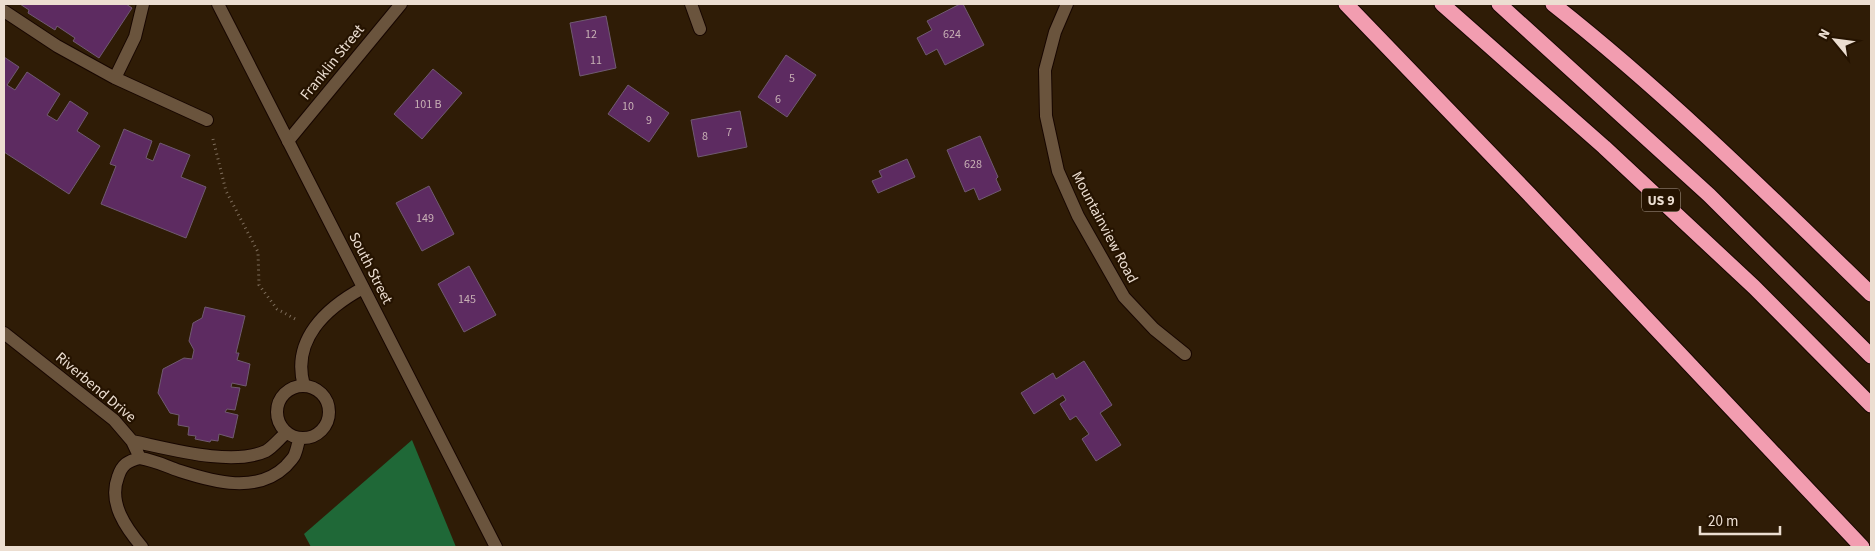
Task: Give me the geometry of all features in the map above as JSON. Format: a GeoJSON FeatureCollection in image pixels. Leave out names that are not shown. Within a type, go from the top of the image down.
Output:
{"type":"FeatureCollection","features":[{"type":"Feature","properties":{"kind":"highway"},"geometry":{"type":"LineString","coordinates":[[1346,4],[1529,194],[1862,547]]}},
{"type":"Feature","properties":{"kind":"highway","name":"US 9"},"geometry":{"type":"LineString","coordinates":[[1442,4],[1582,128],[1747,280],[1871,405]]}},
{"type":"Feature","properties":{"kind":"highway","name":"US 9"},"geometry":{"type":"LineString","coordinates":[[1499,4],[1709,195],[1871,356]]}},
{"type":"Feature","properties":{"kind":"highway"},"geometry":{"type":"LineString","coordinates":[[1553,4],[1690,120],[1871,294]]}},
{"type":"Feature","properties":{"kind":"street"},"geometry":{"type":"LineString","coordinates":[[115,78],[135,37],[143,4]]}},
{"type":"Feature","properties":{"kind":"street","name":"South Street"},"geometry":{"type":"LineString","coordinates":[[218,4],[496,547]]}},
{"type":"Feature","properties":{"kind":"street","name":"Franklin Street"},"geometry":{"type":"LineString","coordinates":[[288,141],[401,4]]}},
{"type":"Feature","properties":{"kind":"street"},"geometry":{"type":"LineString","coordinates":[[691,4],[700,29]]}},
{"type":"Feature","properties":{"kind":"street","name":"Mountainview Road"},"geometry":{"type":"LineString","coordinates":[[1067,4],[1055,32],[1044,70],[1046,116],[1058,171],[1078,216],[1124,297],[1154,329],[1185,354]]}},
{"type":"Feature","properties":{"kind":"street"},"geometry":{"type":"LineString","coordinates":[[4,10],[57,46],[115,78],[207,120]]}},
{"type":"Feature","properties":{"kind":"street"},"geometry":{"type":"LineString","coordinates":[[304,386],[300,373],[301,358],[313,329],[323,315],[363,288]]}},
{"type":"Feature","properties":{"kind":"street","name":"Riverbend Drive"},"geometry":{"type":"LineString","coordinates":[[4,333],[114,420],[132,441],[198,454],[226,457],[248,455],[266,450],[286,433]]}},
{"type":"Feature","properties":{"kind":"street"},"geometry":{"type":"LineString","coordinates":[[304,386],[322,393],[329,404],[329,417],[323,430],[318,434],[306,439],[300,439],[286,433],[280,425],[277,414],[278,403],[284,394],[293,388],[304,386]]}},
{"type":"Feature","properties":{"kind":"street"},"geometry":{"type":"LineString","coordinates":[[142,547],[129,532],[115,500],[117,478],[120,470],[128,461],[140,458],[162,462],[179,471],[211,480],[234,484],[246,483],[269,478],[280,471],[295,455],[300,439]]}},
{"type":"Feature","properties":{"kind":"street"},"geometry":{"type":"LineString","coordinates":[[132,441],[140,458]]}},
{"type":"Feature","properties":{"kind":"path"},"geometry":{"type":"LineString","coordinates":[[207,120],[220,162],[226,190],[258,252],[260,285],[277,309],[313,329]]}},
{"type":"Feature","properties":{"kind":"green space"},"geometry":{"type":"Polygon","coordinates":[[[412,440],[456,547],[311,547],[304,534],[412,440]]]}},
{"type":"Feature","properties":{"kind":"building"},"geometry":{"type":"Polygon","coordinates":[[[20,4],[126,4],[132,8],[99,58],[73,41],[75,38],[57,26],[55,30],[28,13],[29,10],[20,4]]]}},
{"type":"Feature","properties":{"kind":"building"},"geometry":{"type":"Polygon","coordinates":[[[963,4],[984,45],[945,65],[937,49],[926,55],[917,38],[932,30],[927,21],[963,4]]]}},
{"type":"Feature","properties":{"kind":"building"},"geometry":{"type":"Polygon","coordinates":[[[606,16],[616,68],[580,76],[570,23],[606,16]]]}},
{"type":"Feature","properties":{"kind":"building"},"geometry":{"type":"Polygon","coordinates":[[[786,55],[816,75],[787,117],[758,97],[786,55]]]}},
{"type":"Feature","properties":{"kind":"building"},"geometry":{"type":"Polygon","coordinates":[[[4,57],[19,67],[7,85],[15,90],[27,72],[60,94],[47,115],[57,121],[70,101],[88,113],[77,131],[100,146],[69,194],[4,152],[4,57]]]}},
{"type":"Feature","properties":{"kind":"building"},"geometry":{"type":"Polygon","coordinates":[[[433,69],[462,93],[422,139],[394,114],[433,69]]]}},
{"type":"Feature","properties":{"kind":"building"},"geometry":{"type":"Polygon","coordinates":[[[628,85],[669,113],[649,142],[608,114],[628,85]]]}},
{"type":"Feature","properties":{"kind":"building"},"geometry":{"type":"Polygon","coordinates":[[[740,111],[747,147],[698,157],[691,120],[740,111]]]}},
{"type":"Feature","properties":{"kind":"building"},"geometry":{"type":"Polygon","coordinates":[[[124,129],[152,141],[146,158],[153,161],[160,143],[190,155],[181,177],[206,187],[186,238],[101,204],[116,166],[110,164],[124,129]]]}},
{"type":"Feature","properties":{"kind":"building"},"geometry":{"type":"Polygon","coordinates":[[[980,136],[998,177],[996,179],[1001,190],[979,200],[974,188],[965,192],[947,150],[980,136]]]}},
{"type":"Feature","properties":{"kind":"building"},"geometry":{"type":"Polygon","coordinates":[[[907,159],[915,177],[878,193],[872,181],[882,177],[879,171],[907,159]]]}},
{"type":"Feature","properties":{"kind":"building"},"geometry":{"type":"Polygon","coordinates":[[[429,186],[454,234],[422,251],[396,203],[429,186]]]}},
{"type":"Feature","properties":{"kind":"building"},"geometry":{"type":"Polygon","coordinates":[[[469,266],[496,315],[464,332],[438,284],[469,266]]]}},
{"type":"Feature","properties":{"kind":"building"},"geometry":{"type":"Polygon","coordinates":[[[205,307],[245,316],[236,353],[239,353],[237,360],[250,364],[246,386],[232,383],[231,387],[240,388],[235,410],[227,409],[225,412],[238,415],[233,438],[219,434],[218,441],[211,440],[210,442],[195,439],[196,436],[188,435],[189,427],[178,425],[179,415],[170,413],[158,393],[163,369],[184,358],[192,359],[194,350],[189,341],[193,323],[202,318],[205,307]]]}},
{"type":"Feature","properties":{"kind":"building"},"geometry":{"type":"Polygon","coordinates":[[[1084,361],[1112,405],[1100,413],[1121,445],[1096,461],[1082,439],[1089,434],[1076,416],[1070,420],[1060,404],[1066,400],[1063,395],[1034,414],[1021,393],[1053,373],[1056,379],[1084,361]]]}}]}
